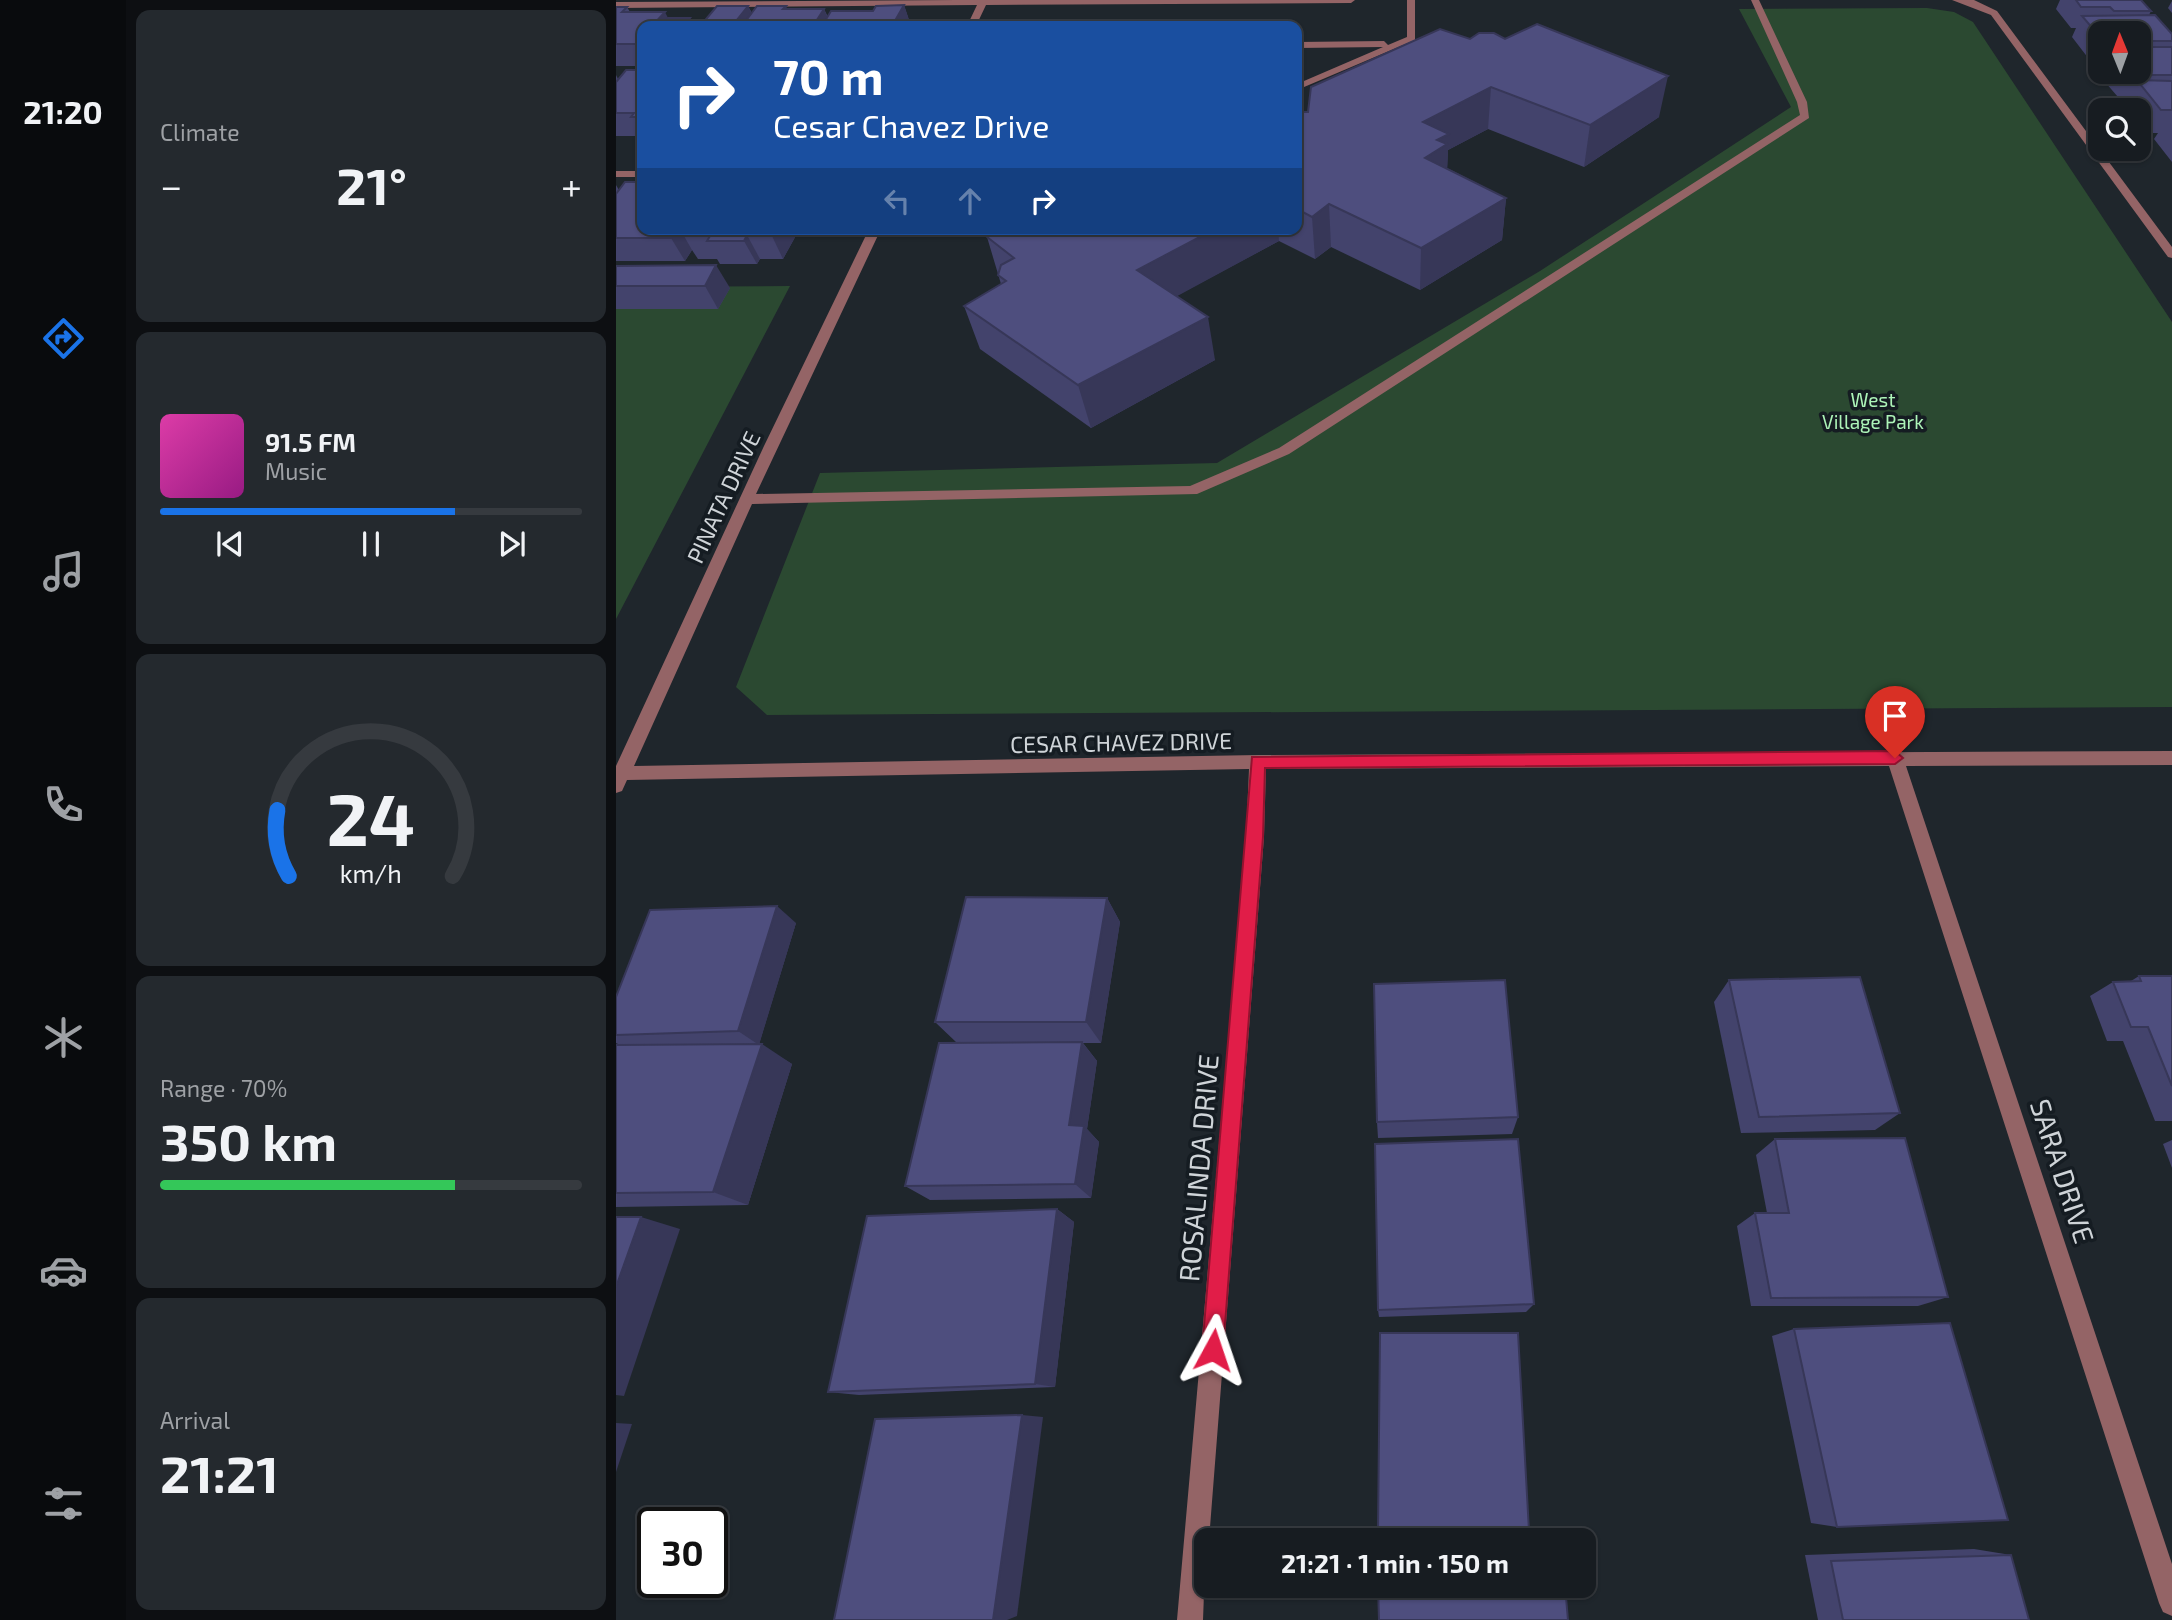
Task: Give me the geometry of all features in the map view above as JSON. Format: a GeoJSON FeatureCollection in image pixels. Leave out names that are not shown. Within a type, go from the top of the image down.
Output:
{"type":"FeatureCollection","features":[{"type":"Feature","properties":{"kind":"street"},"geometry":{"type":"LineString","coordinates":[[616,5],[1351,0]]}},
{"type":"Feature","properties":{"kind":"street"},"geometry":{"type":"LineString","coordinates":[[1302,85],[1412,38],[1411,0]]}},
{"type":"Feature","properties":{"kind":"street"},"geometry":{"type":"LineString","coordinates":[[747,499],[1192,491],[1283,451],[1805,116],[1802,102],[1755,0]]}},
{"type":"Feature","properties":{"kind":"street"},"geometry":{"type":"LineString","coordinates":[[1956,0],[1971,2],[1994,13],[2172,255]]}},
{"type":"Feature","properties":{"kind":"street"},"geometry":{"type":"LineString","coordinates":[[974,21],[984,2]]}},
{"type":"Feature","properties":{"kind":"street"},"geometry":{"type":"LineString","coordinates":[[1302,45],[1394,44]]}},
{"type":"Feature","properties":{"kind":"street"},"geometry":{"type":"LineString","coordinates":[[616,174],[637,174]]}},
{"type":"Feature","properties":{"kind":"street","name":"PINATA DRIVE"},"geometry":{"type":"LineString","coordinates":[[618,777],[872,235]]}},
{"type":"Feature","properties":{"kind":"street","name":"SARA DRIVE"},"geometry":{"type":"LineString","coordinates":[[1895,758],[2172,1602]]}},
{"type":"Feature","properties":{"kind":"street","name":"CESAR CHAVEZ DRIVE"},"geometry":{"type":"LineString","coordinates":[[618,777],[1258,762],[2172,758]]}},
{"type":"Feature","properties":{"kind":"street","name":"ROSALINDA DRIVE"},"geometry":{"type":"LineString","coordinates":[[1190,1620],[1254,850],[1258,762]]}},
{"type":"Feature","properties":{"kind":"green space","name":"West Village Park"},"geometry":{"type":"Polygon","coordinates":[[[1927,8],[1954,12],[1973,22],[2172,322],[2172,707],[767,715],[736,687],[820,473],[1217,463],[1540,271],[1791,107],[1739,9],[1927,8]]]}},
{"type":"Feature","properties":{"kind":"green space"},"geometry":{"type":"Polygon","coordinates":[[[790,286],[616,619],[616,287],[790,286]]]}},
{"type":"Feature","properties":{"kind":"building"},"geometry":{"type":"Polygon","coordinates":[[[2076,0],[2141,0],[2151,11],[2114,11],[2110,7],[2081,7],[2076,0]]]}},
{"type":"Feature","properties":{"kind":"building"},"geometry":{"type":"Polygon","coordinates":[[[904,5],[895,21],[825,21],[831,11],[873,11],[876,6],[904,5]]]}},
{"type":"Feature","properties":{"kind":"building"},"geometry":{"type":"Polygon","coordinates":[[[717,6],[748,6],[736,21],[704,21],[717,6]]]}},
{"type":"Feature","properties":{"kind":"building"},"geometry":{"type":"Polygon","coordinates":[[[757,6],[824,9],[816,21],[746,21],[757,6]]]}},
{"type":"Feature","properties":{"kind":"building"},"geometry":{"type":"Polygon","coordinates":[[[616,7],[627,7],[622,12],[665,12],[657,21],[637,21],[637,44],[616,44],[616,7]]]}},
{"type":"Feature","properties":{"kind":"building"},"geometry":{"type":"Polygon","coordinates":[[[2155,15],[2172,34],[2172,41],[2151,41],[2151,21],[2088,23],[2082,16],[2155,15]]]}},
{"type":"Feature","properties":{"kind":"building"},"geometry":{"type":"Polygon","coordinates":[[[668,18],[690,18],[688,21],[666,21],[668,18]]]}},
{"type":"Feature","properties":{"kind":"building"},"geometry":{"type":"Polygon","coordinates":[[[1537,24],[1668,76],[1590,125],[1491,87],[1423,122],[1449,134],[1437,140],[1447,144],[1425,158],[1506,198],[1421,248],[1329,204],[1312,217],[1302,212],[1302,112],[1308,112],[1311,87],[1440,29],[1470,39],[1479,33],[1494,33],[1505,39],[1537,24]]]}},
{"type":"Feature","properties":{"kind":"building"},"geometry":{"type":"Polygon","coordinates":[[[2151,47],[2172,47],[2172,75],[2151,75],[2151,47]]]}},
{"type":"Feature","properties":{"kind":"building"},"geometry":{"type":"Polygon","coordinates":[[[626,70],[637,70],[637,117],[631,117],[634,113],[616,113],[616,82],[626,70]]]}},
{"type":"Feature","properties":{"kind":"building"},"geometry":{"type":"Polygon","coordinates":[[[2151,80],[2172,81],[2172,110],[2161,110],[2140,84],[2151,84],[2151,80]]]}},
{"type":"Feature","properties":{"kind":"building"},"geometry":{"type":"Polygon","coordinates":[[[625,182],[637,182],[637,235],[673,235],[671,238],[616,238],[616,194],[625,182]]]}},
{"type":"Feature","properties":{"kind":"building"},"geometry":{"type":"Polygon","coordinates":[[[747,235],[744,241],[707,241],[710,236],[684,236],[747,235]]]}},
{"type":"Feature","properties":{"kind":"building"},"geometry":{"type":"Polygon","coordinates":[[[1204,235],[1137,270],[1208,317],[1078,385],[964,306],[1006,281],[998,275],[1001,265],[1014,258],[987,237],[1204,235]]]}},
{"type":"Feature","properties":{"kind":"building"},"geometry":{"type":"Polygon","coordinates":[[[716,265],[705,286],[616,286],[616,266],[716,265]]]}},
{"type":"Feature","properties":{"kind":"building"},"geometry":{"type":"Polygon","coordinates":[[[966,897],[1107,898],[1086,1022],[935,1022],[966,897]]]}},
{"type":"Feature","properties":{"kind":"building"},"geometry":{"type":"Polygon","coordinates":[[[777,906],[738,1031],[616,1035],[616,997],[650,910],[777,906]]]}},
{"type":"Feature","properties":{"kind":"building"},"geometry":{"type":"Polygon","coordinates":[[[2139,976],[2172,976],[2172,1086],[2148,1027],[2131,1027],[2113,982],[2141,981],[2139,976]]]}},
{"type":"Feature","properties":{"kind":"building"},"geometry":{"type":"Polygon","coordinates":[[[1860,977],[1900,1113],[1759,1117],[1729,980],[1860,977]]]}},
{"type":"Feature","properties":{"kind":"building"},"geometry":{"type":"Polygon","coordinates":[[[1505,980],[1518,1117],[1377,1122],[1374,984],[1505,980]]]}},
{"type":"Feature","properties":{"kind":"building"},"geometry":{"type":"Polygon","coordinates":[[[1082,1042],[1069,1125],[1084,1126],[1075,1184],[905,1186],[939,1043],[1082,1042]]]}},
{"type":"Feature","properties":{"kind":"building"},"geometry":{"type":"Polygon","coordinates":[[[762,1044],[713,1192],[616,1193],[616,1045],[762,1044]]]}},
{"type":"Feature","properties":{"kind":"building"},"geometry":{"type":"Polygon","coordinates":[[[1905,1138],[1948,1297],[1771,1298],[1755,1213],[1789,1213],[1775,1139],[1905,1138]]]}},
{"type":"Feature","properties":{"kind":"building"},"geometry":{"type":"Polygon","coordinates":[[[1518,1139],[1534,1304],[1378,1310],[1375,1144],[1518,1139]]]}},
{"type":"Feature","properties":{"kind":"building"},"geometry":{"type":"Polygon","coordinates":[[[1057,1209],[1035,1384],[828,1392],[867,1216],[1057,1209]]]}},
{"type":"Feature","properties":{"kind":"building"},"geometry":{"type":"Polygon","coordinates":[[[616,1217],[641,1217],[616,1287],[616,1217]]]}},
{"type":"Feature","properties":{"kind":"building"},"geometry":{"type":"Polygon","coordinates":[[[1950,1323],[2008,1520],[1837,1527],[1794,1329],[1950,1323]]]}},
{"type":"Feature","properties":{"kind":"building"},"geometry":{"type":"Polygon","coordinates":[[[1380,1333],[1518,1333],[1529,1528],[1378,1528],[1380,1333]]]}},
{"type":"Feature","properties":{"kind":"building"},"geometry":{"type":"Polygon","coordinates":[[[1022,1415],[993,1620],[834,1620],[875,1419],[1022,1415]]]}},
{"type":"Feature","properties":{"kind":"building"},"geometry":{"type":"Polygon","coordinates":[[[2011,1555],[2029,1620],[1843,1620],[1831,1561],[2011,1555]]]}},
{"type":"Feature","properties":{"kind":"building"},"geometry":{"type":"Polygon","coordinates":[[[1378,1598],[1566,1598],[1568,1620],[1379,1620],[1378,1598]]]}},
{"type":"Feature","properties":{"kind":"route"},"geometry":{"type":"LineString","coordinates":[[1213,1350],[1255,837],[1258,762],[1895,758]]}}]}
